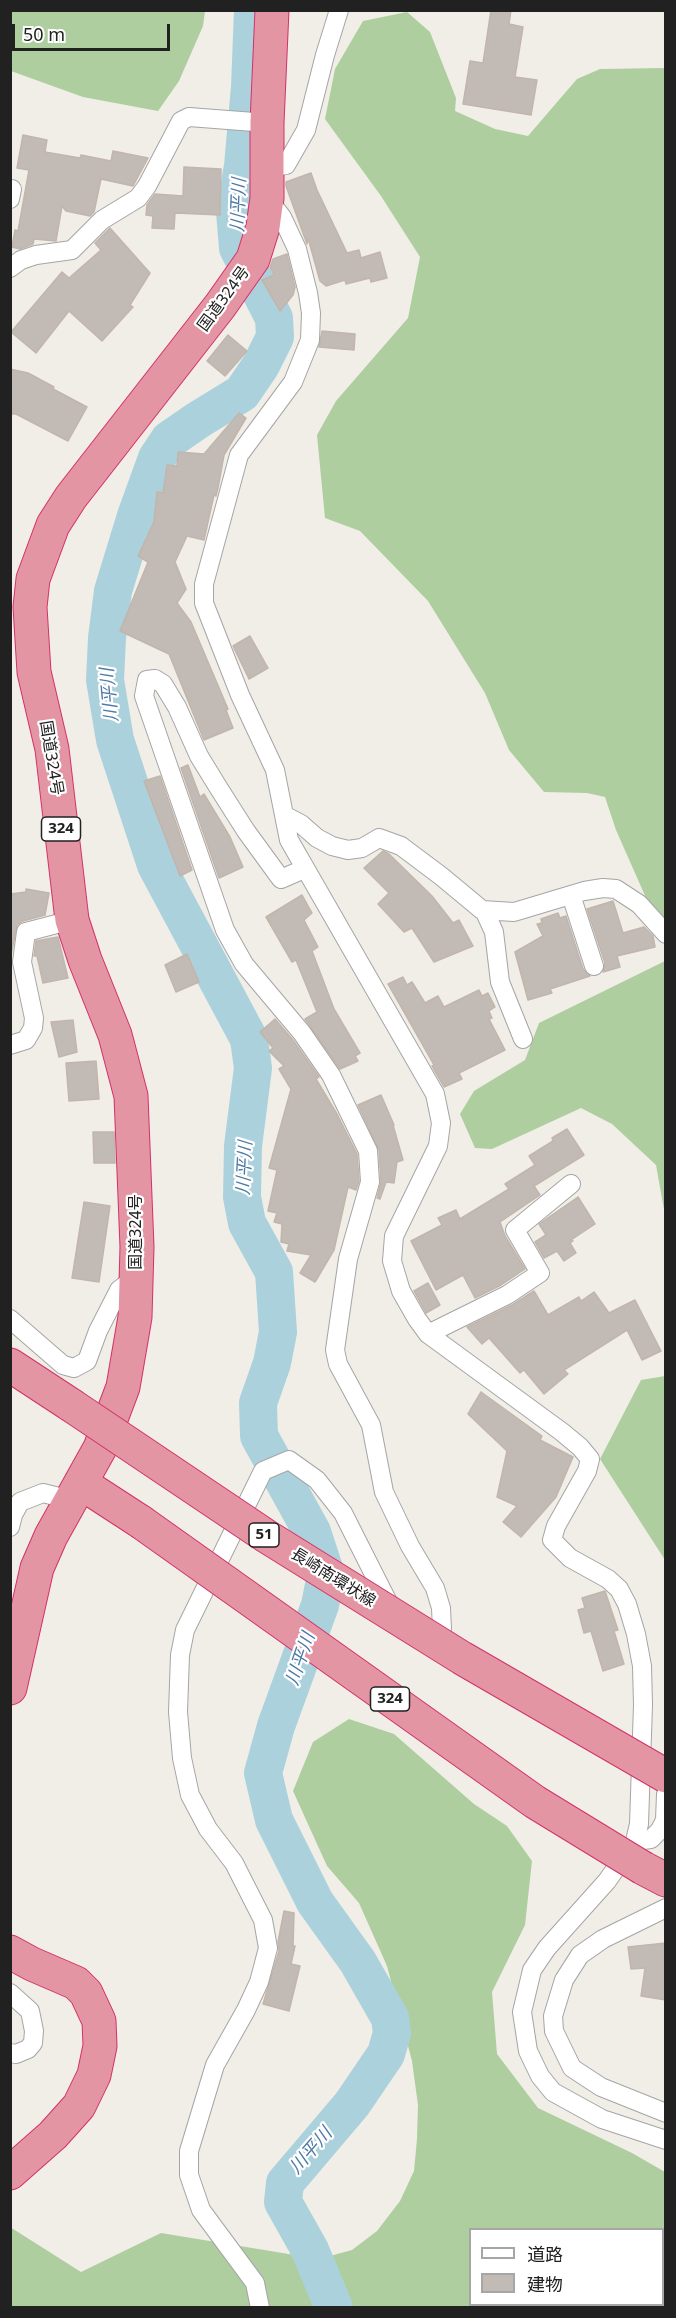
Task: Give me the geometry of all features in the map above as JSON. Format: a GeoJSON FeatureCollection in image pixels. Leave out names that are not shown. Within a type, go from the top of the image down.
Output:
{"type":"FeatureCollection","features":[{"type":"Feature","properties":{"kind":"highway","name":"国道324号"},"geometry":{"type":"LineString","coordinates":[[10,1688],[37,1568],[51,1536],[100,1448],[123,1387],[135,1317],[136,1277],[135,1171],[131,1096],[115,1035],[85,960],[72,920],[52,749],[34,672],[30,607],[33,579],[54,525],[71,497],[220,306],[253,259],[263,227],[267,183],[272,10]]}},
{"type":"Feature","properties":{"kind":"highway","name":"長崎南環状線"},"geometry":{"type":"LineString","coordinates":[[10,1365],[266,1536],[462,1658],[666,1776]]}},
{"type":"Feature","properties":{"kind":"highway","name":"324"},"geometry":{"type":"LineString","coordinates":[[76,1492],[141,1522],[535,1802],[648,1863]]}},
{"type":"Feature","properties":{"kind":"highway","name":"51"},"geometry":{"type":"LineString","coordinates":[[462,1658],[590,1724],[666,1759]]}},
{"type":"Feature","properties":{"kind":"highway"},"geometry":{"type":"LineString","coordinates":[[10,1952],[76,1983],[86,1993],[99,2021],[100,2046],[94,2075],[79,2106],[53,2134],[10,2173]]}},
{"type":"Feature","properties":{"kind":"street"},"geometry":{"type":"LineString","coordinates":[[339,10],[306,130],[286,165],[267,183],[297,249],[311,313],[310,340],[293,382],[239,455],[204,584],[204,603],[236,684],[275,770],[289,840],[435,1094],[441,1123],[438,1146],[394,1236],[392,1261],[401,1291],[428,1334],[562,1432],[590,1459],[587,1471],[556,1526],[552,1540],[570,1558],[608,1579],[619,1589],[627,1604],[636,1634],[642,1666],[643,1705],[639,1824],[648,1863]]}},
{"type":"Feature","properties":{"kind":"street"},"geometry":{"type":"LineString","coordinates":[[10,268],[36,255],[72,250],[102,220],[138,198],[147,186],[181,121],[189,117],[267,123]]}},
{"type":"Feature","properties":{"kind":"street"},"geometry":{"type":"LineString","coordinates":[[10,189],[12,189],[10,200]]}},
{"type":"Feature","properties":{"kind":"street"},"geometry":{"type":"LineString","coordinates":[[260,2307],[255,2283],[201,2210],[189,2175],[189,2151],[215,2065],[259,1982],[268,1948],[263,1920],[234,1863],[208,1829],[190,1795],[182,1758],[178,1712],[180,1655],[185,1630],[263,1470],[289,1460],[317,1480],[344,1512],[401,1629],[422,1642],[432,1639],[442,1629],[441,1608],[435,1588],[410,1546],[384,1492],[371,1425],[338,1364],[335,1350],[348,1259],[370,1182],[368,1151],[331,1075],[302,1033],[244,964],[225,930],[144,696],[147,680],[155,679],[163,684],[177,707],[199,756],[246,831],[281,879],[304,869]]}},
{"type":"Feature","properties":{"kind":"street"},"geometry":{"type":"LineString","coordinates":[[284,815],[332,846],[348,850],[362,848],[379,838],[401,846],[484,910],[494,932],[500,982],[523,1039]]}},
{"type":"Feature","properties":{"kind":"street"},"geometry":{"type":"LineString","coordinates":[[484,910],[514,912],[603,888],[623,891],[639,904],[666,934]]}},
{"type":"Feature","properties":{"kind":"street"},"geometry":{"type":"LineString","coordinates":[[571,895],[594,966]]}},
{"type":"Feature","properties":{"kind":"street"},"geometry":{"type":"LineString","coordinates":[[10,1045],[26,1040],[33,1029],[34,1018],[21,962],[26,932],[72,920]]}},
{"type":"Feature","properties":{"kind":"street"},"geometry":{"type":"LineString","coordinates":[[428,1334],[507,1295],[540,1273],[515,1230],[571,1184]]}},
{"type":"Feature","properties":{"kind":"street"},"geometry":{"type":"LineString","coordinates":[[10,1319],[63,1365],[74,1368],[87,1361],[98,1331],[118,1290],[136,1277]]}},
{"type":"Feature","properties":{"kind":"street"},"geometry":{"type":"LineString","coordinates":[[10,1527],[20,1502],[43,1493],[76,1492]]}},
{"type":"Feature","properties":{"kind":"street"},"geometry":{"type":"LineString","coordinates":[[648,1863],[651,1839],[660,1830],[665,1820],[666,1794]]}},
{"type":"Feature","properties":{"kind":"street"},"geometry":{"type":"LineString","coordinates":[[648,1863],[607,1881],[547,1948],[532,1970],[522,2012],[528,2051],[540,2076],[553,2092],[602,2119],[666,2140]]}},
{"type":"Feature","properties":{"kind":"street"},"geometry":{"type":"LineString","coordinates":[[666,1908],[603,1938],[580,1955],[564,1980],[553,2016],[554,2031],[572,2068],[601,2087],[666,2113]]}},
{"type":"Feature","properties":{"kind":"street"},"geometry":{"type":"LineString","coordinates":[[10,1993],[30,2011],[34,2031],[33,2043],[28,2049],[16,2054],[10,2053]]}},
{"type":"Feature","properties":{"kind":"green space"},"geometry":{"type":"Polygon","coordinates":[[[11,10],[205,11],[203,26],[179,81],[158,111],[83,97],[11,71],[11,10]]]}},
{"type":"Feature","properties":{"kind":"green space"},"geometry":{"type":"Polygon","coordinates":[[[407,12],[430,32],[456,98],[455,111],[495,129],[528,136],[577,79],[600,69],[665,68],[665,941],[616,830],[605,797],[587,793],[544,792],[509,750],[485,693],[428,601],[360,531],[325,518],[317,435],[336,401],[408,318],[420,257],[381,196],[325,119],[335,69],[363,21],[407,12]]]}},
{"type":"Feature","properties":{"kind":"green space"},"geometry":{"type":"Polygon","coordinates":[[[665,961],[665,1215],[656,1165],[612,1124],[581,1108],[492,1149],[475,1148],[460,1114],[474,1091],[525,1060],[539,1023],[665,961]]]}},
{"type":"Feature","properties":{"kind":"green space"},"geometry":{"type":"Polygon","coordinates":[[[666,1376],[665,1560],[600,1459],[641,1380],[666,1376]]]}},
{"type":"Feature","properties":{"kind":"green space"},"geometry":{"type":"Polygon","coordinates":[[[349,1719],[394,1734],[474,1804],[507,1826],[532,1861],[525,1925],[492,1992],[497,2054],[538,2108],[632,2153],[665,2172],[665,2307],[11,2307],[10,2227],[81,2272],[161,2233],[319,2259],[352,2250],[377,2231],[400,2201],[414,2171],[417,2139],[418,2105],[412,2061],[387,1966],[359,1903],[327,1866],[293,1791],[313,1742],[349,1719]]]}},
{"type":"Feature","properties":{"kind":"building"},"geometry":{"type":"Polygon","coordinates":[[[491,10],[511,10],[509,24],[523,27],[515,77],[537,80],[531,115],[463,104],[470,61],[483,63],[491,10]]]}},
{"type":"Feature","properties":{"kind":"building"},"geometry":{"type":"Polygon","coordinates":[[[23,135],[47,140],[45,152],[80,158],[81,155],[111,161],[113,151],[148,158],[133,186],[101,179],[94,212],[90,216],[66,211],[62,206],[56,241],[34,239],[33,244],[20,249],[12,247],[15,230],[18,231],[29,170],[17,168],[23,135]]]}},
{"type":"Feature","properties":{"kind":"building"},"geometry":{"type":"Polygon","coordinates":[[[184,167],[221,169],[220,215],[175,213],[174,229],[152,228],[153,216],[146,215],[147,205],[155,194],[183,196],[184,167]]]}},
{"type":"Feature","properties":{"kind":"building"},"geometry":{"type":"Polygon","coordinates":[[[311,173],[347,253],[359,250],[361,258],[380,252],[387,278],[371,282],[370,278],[346,284],[345,280],[326,286],[320,281],[308,238],[307,244],[286,186],[286,182],[311,173]]]}},
{"type":"Feature","properties":{"kind":"building"},"geometry":{"type":"Polygon","coordinates":[[[110,228],[150,273],[130,305],[133,307],[102,341],[69,311],[36,353],[11,332],[62,272],[69,278],[101,250],[95,243],[110,228]]]}},
{"type":"Feature","properties":{"kind":"building"},"geometry":{"type":"Polygon","coordinates":[[[287,254],[295,287],[293,295],[280,311],[262,280],[274,275],[270,267],[273,259],[287,254]]]}},
{"type":"Feature","properties":{"kind":"building"},"geometry":{"type":"Polygon","coordinates":[[[322,331],[355,334],[354,350],[319,347],[322,331]]]}},
{"type":"Feature","properties":{"kind":"building"},"geometry":{"type":"Polygon","coordinates":[[[228,335],[247,351],[225,376],[207,361],[228,335]]]}},
{"type":"Feature","properties":{"kind":"building"},"geometry":{"type":"Polygon","coordinates":[[[10,369],[28,373],[87,407],[68,441],[16,414],[10,414],[10,369]]]}},
{"type":"Feature","properties":{"kind":"building"},"geometry":{"type":"Polygon","coordinates":[[[239,413],[246,418],[224,455],[204,540],[187,536],[175,562],[186,589],[177,603],[191,622],[228,709],[226,710],[233,728],[204,740],[169,654],[120,631],[148,562],[138,556],[154,522],[157,492],[163,493],[167,465],[177,466],[178,452],[204,454],[239,413]]]}},
{"type":"Feature","properties":{"kind":"building"},"geometry":{"type":"Polygon","coordinates":[[[250,636],[268,668],[249,679],[233,646],[250,636]]]}},
{"type":"Feature","properties":{"kind":"building"},"geometry":{"type":"Polygon","coordinates":[[[188,765],[200,797],[204,794],[230,837],[243,867],[219,878],[181,768],[188,765]]]}},
{"type":"Feature","properties":{"kind":"building"},"geometry":{"type":"Polygon","coordinates":[[[160,776],[192,870],[180,876],[144,781],[160,776]]]}},
{"type":"Feature","properties":{"kind":"building"},"geometry":{"type":"Polygon","coordinates":[[[383,851],[389,854],[432,896],[453,923],[459,920],[473,946],[434,962],[412,928],[404,932],[378,904],[389,893],[364,868],[383,851]]]}},
{"type":"Feature","properties":{"kind":"building"},"geometry":{"type":"Polygon","coordinates":[[[26,889],[49,893],[45,915],[17,925],[10,960],[10,894],[26,892],[26,889]]]}},
{"type":"Feature","properties":{"kind":"building"},"geometry":{"type":"Polygon","coordinates":[[[302,895],[312,913],[304,920],[318,947],[312,951],[334,1009],[360,1053],[355,1056],[358,1061],[340,1069],[305,1019],[317,1012],[296,960],[292,962],[266,917],[302,895]]]}},
{"type":"Feature","properties":{"kind":"building"},"geometry":{"type":"Polygon","coordinates":[[[613,901],[623,933],[644,927],[653,936],[655,947],[617,956],[620,967],[603,972],[605,963],[587,909],[613,901]]]}},
{"type":"Feature","properties":{"kind":"building"},"geometry":{"type":"Polygon","coordinates":[[[558,913],[560,918],[566,916],[583,969],[590,976],[550,989],[552,993],[528,1000],[515,952],[543,936],[537,924],[542,923],[541,919],[558,913]]]}},
{"type":"Feature","properties":{"kind":"building"},"geometry":{"type":"Polygon","coordinates":[[[58,937],[68,978],[43,983],[37,956],[34,956],[36,941],[58,937]]]}},
{"type":"Feature","properties":{"kind":"building"},"geometry":{"type":"Polygon","coordinates":[[[187,954],[199,982],[176,992],[165,965],[187,954]]]}},
{"type":"Feature","properties":{"kind":"building"},"geometry":{"type":"Polygon","coordinates":[[[403,977],[407,985],[412,982],[425,1003],[438,996],[444,1007],[479,990],[482,996],[488,993],[495,1007],[489,1011],[492,1018],[489,1019],[505,1050],[459,1073],[462,1079],[444,1087],[388,984],[403,977]]]}},
{"type":"Feature","properties":{"kind":"building"},"geometry":{"type":"Polygon","coordinates":[[[275,1019],[319,1077],[316,1079],[357,1154],[359,1181],[356,1190],[348,1187],[334,1250],[315,1282],[300,1273],[311,1255],[287,1251],[289,1244],[281,1242],[282,1224],[274,1222],[277,1213],[268,1211],[277,1170],[269,1168],[291,1089],[279,1069],[284,1066],[269,1051],[273,1048],[260,1032],[275,1019]]]}},
{"type":"Feature","properties":{"kind":"building"},"geometry":{"type":"Polygon","coordinates":[[[73,1020],[77,1052],[59,1057],[51,1022],[73,1020]]]}},
{"type":"Feature","properties":{"kind":"building"},"geometry":{"type":"Polygon","coordinates":[[[96,1061],[99,1099],[69,1101],[66,1063],[96,1061]]]}},
{"type":"Feature","properties":{"kind":"building"},"geometry":{"type":"Polygon","coordinates":[[[381,1095],[394,1125],[403,1160],[397,1162],[394,1183],[386,1182],[380,1199],[377,1198],[381,1182],[379,1150],[358,1105],[381,1095]]]}},
{"type":"Feature","properties":{"kind":"building"},"geometry":{"type":"Polygon","coordinates":[[[567,1129],[584,1155],[534,1186],[540,1195],[500,1222],[505,1236],[525,1269],[475,1298],[463,1275],[436,1290],[411,1241],[442,1225],[438,1218],[456,1210],[460,1219],[509,1189],[505,1184],[535,1165],[529,1156],[567,1129]]]}},
{"type":"Feature","properties":{"kind":"building"},"geometry":{"type":"Polygon","coordinates":[[[93,1132],[114,1132],[115,1163],[94,1163],[93,1132]]]}},
{"type":"Feature","properties":{"kind":"building"},"geometry":{"type":"Polygon","coordinates":[[[578,1197],[595,1224],[571,1240],[573,1241],[570,1243],[576,1253],[564,1261],[557,1251],[544,1258],[535,1242],[546,1235],[539,1224],[578,1197]]]}},
{"type":"Feature","properties":{"kind":"building"},"geometry":{"type":"Polygon","coordinates":[[[84,1202],[110,1206],[99,1282],[72,1278],[84,1202]]]}},
{"type":"Feature","properties":{"kind":"building"},"geometry":{"type":"Polygon","coordinates":[[[428,1283],[440,1305],[426,1313],[414,1291],[428,1283]]]}},
{"type":"Feature","properties":{"kind":"building"},"geometry":{"type":"Polygon","coordinates":[[[534,1291],[548,1315],[579,1297],[581,1301],[594,1292],[609,1313],[635,1300],[661,1351],[642,1360],[627,1330],[564,1370],[568,1374],[544,1394],[524,1370],[520,1373],[489,1338],[482,1344],[467,1327],[512,1305],[534,1291]]]}},
{"type":"Feature","properties":{"kind":"building"},"geometry":{"type":"Polygon","coordinates":[[[481,1392],[542,1436],[540,1440],[573,1457],[556,1497],[521,1537],[503,1522],[517,1506],[497,1497],[507,1451],[468,1414],[481,1392]]]}},
{"type":"Feature","properties":{"kind":"building"},"geometry":{"type":"Polygon","coordinates":[[[605,1591],[618,1630],[614,1631],[624,1664],[603,1671],[591,1631],[584,1633],[578,1610],[585,1608],[582,1598],[605,1591]]]}},
{"type":"Feature","properties":{"kind":"building"},"geometry":{"type":"Polygon","coordinates":[[[284,1911],[294,1913],[293,1946],[295,1946],[291,1964],[300,1966],[289,2011],[263,2004],[279,1951],[278,1942],[284,1911]]]}},
{"type":"Feature","properties":{"kind":"building"},"geometry":{"type":"Polygon","coordinates":[[[666,1943],[666,2000],[641,1996],[645,1968],[631,1969],[628,1947],[666,1943]]]}},
{"type":"Feature","properties":{"kind":"waterway","name":"川平川"},"geometry":{"type":"LineString","coordinates":[[253,10],[250,87],[243,166],[235,212],[238,248],[274,318],[275,337],[261,365],[242,393],[169,440],[157,458],[113,591],[105,680],[115,740],[156,865],[249,1039],[253,1068],[243,1146],[242,1197],[247,1223],[274,1272],[278,1332],[272,1363],[258,1403],[259,1436],[312,1532],[326,1575],[320,1605],[276,1726],[263,1773],[274,1820],[315,1902],[358,1962],[390,2018],[392,2033],[386,2054],[352,2104],[285,2183],[283,2202],[310,2250],[334,2308]]}}]}
